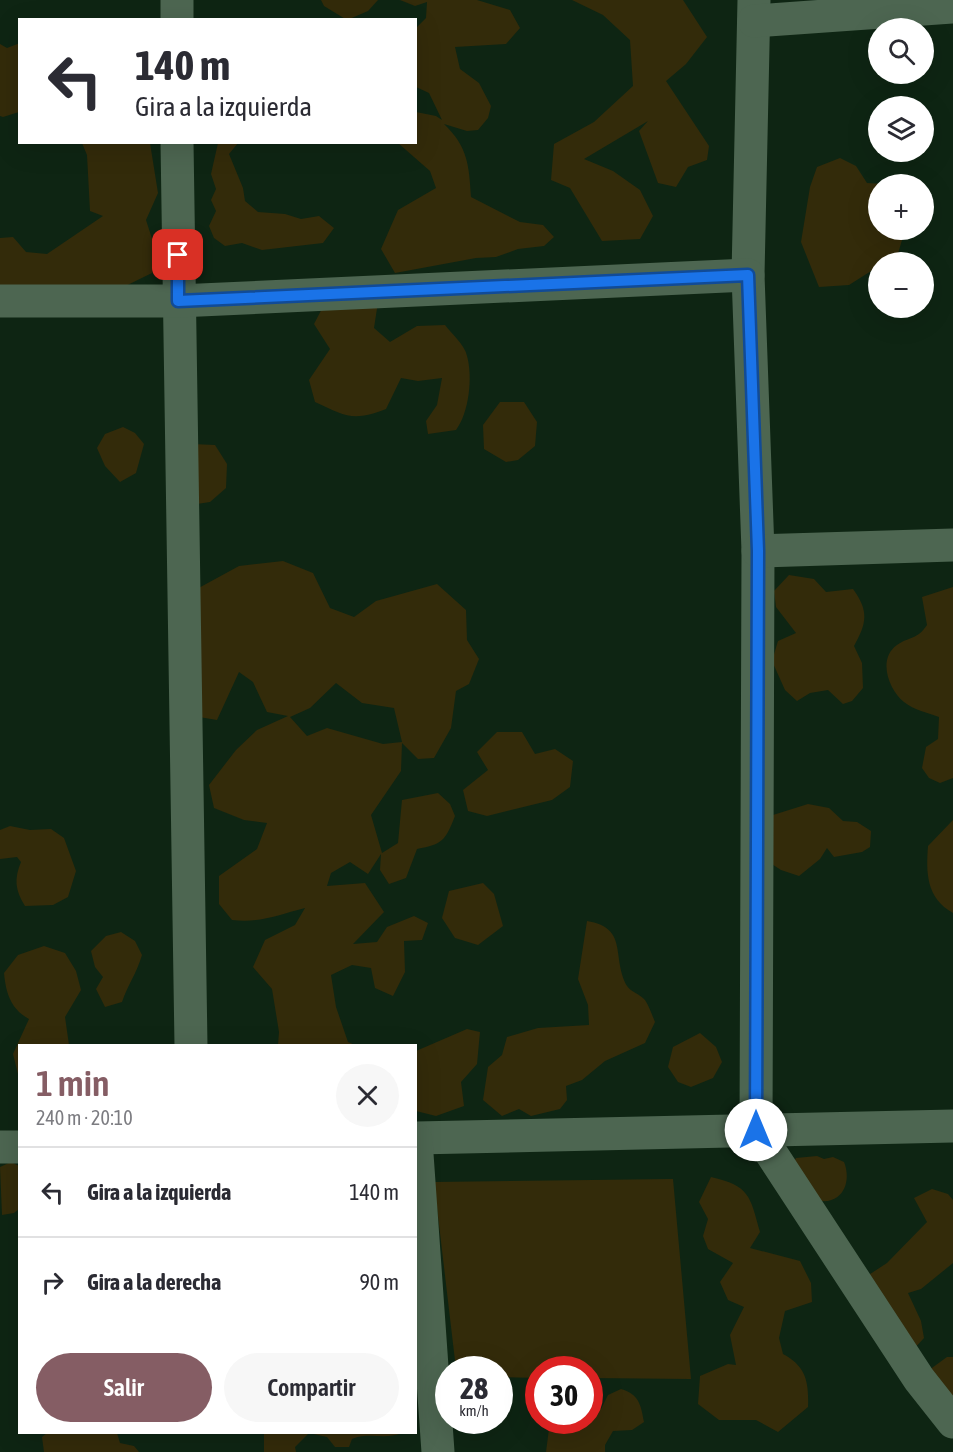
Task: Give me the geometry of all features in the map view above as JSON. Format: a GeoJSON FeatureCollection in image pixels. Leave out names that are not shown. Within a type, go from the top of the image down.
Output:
{"type":"FeatureCollection","features":[{"type":"Feature","properties":{"kind":"street"},"geometry":{"type":"LineString","coordinates":[[177,0],[177,18]]}},
{"type":"Feature","properties":{"kind":"street"},"geometry":{"type":"LineString","coordinates":[[953,7],[754,11],[748,275],[758,551],[756,1130],[919,1379],[953,1422]]}},
{"type":"Feature","properties":{"kind":"street"},"geometry":{"type":"LineString","coordinates":[[177,144],[190,1044]]}},
{"type":"Feature","properties":{"kind":"street"},"geometry":{"type":"LineString","coordinates":[[0,302],[178,301],[748,275]]}},
{"type":"Feature","properties":{"kind":"street"},"geometry":{"type":"LineString","coordinates":[[758,551],[953,545]]}},
{"type":"Feature","properties":{"kind":"street"},"geometry":{"type":"LineString","coordinates":[[417,1139],[953,1126]]}},
{"type":"Feature","properties":{"kind":"street"},"geometry":{"type":"LineString","coordinates":[[0,1147],[18,1147]]}},
{"type":"Feature","properties":{"kind":"street"},"geometry":{"type":"LineString","coordinates":[[417,1153],[438,1452]]}},
{"type":"Feature","properties":{"kind":"shaded area"},"geometry":{"type":"Polygon","coordinates":[[[321,0],[378,0],[368,11],[352,18],[344,18],[324,6],[321,0]]]}},
{"type":"Feature","properties":{"kind":"shaded area"},"geometry":{"type":"Polygon","coordinates":[[[400,0],[477,0],[510,10],[520,28],[506,44],[455,47],[460,69],[479,83],[491,106],[488,118],[478,130],[467,131],[444,124],[458,141],[466,157],[471,197],[520,222],[543,225],[554,237],[544,246],[518,249],[496,257],[476,258],[395,273],[381,249],[398,210],[436,188],[430,171],[399,144],[417,144],[417,112],[436,116],[442,120],[429,93],[417,87],[417,27],[426,18],[427,2],[415,6],[400,0]]]}},
{"type":"Feature","properties":{"kind":"shaded area"},"geometry":{"type":"Polygon","coordinates":[[[572,0],[683,0],[707,37],[686,64],[666,81],[709,146],[707,160],[688,167],[676,187],[658,183],[639,131],[648,121],[584,159],[613,171],[640,190],[653,216],[640,239],[602,241],[570,188],[551,180],[554,144],[594,122],[633,86],[630,40],[603,15],[572,0]]]}},
{"type":"Feature","properties":{"kind":"shaded area"},"geometry":{"type":"Polygon","coordinates":[[[0,44],[7,48],[18,44],[18,112],[3,117],[0,116],[0,44]]]}},
{"type":"Feature","properties":{"kind":"shaded area"},"geometry":{"type":"Polygon","coordinates":[[[82,144],[150,144],[158,193],[146,220],[155,248],[152,273],[107,295],[0,307],[0,238],[13,237],[26,252],[47,254],[103,216],[90,211],[87,155],[82,144]]]}},
{"type":"Feature","properties":{"kind":"shaded area"},"geometry":{"type":"Polygon","coordinates":[[[218,144],[237,144],[229,154],[243,188],[245,201],[258,212],[285,214],[301,219],[319,216],[334,228],[323,243],[262,250],[242,243],[225,246],[214,238],[209,226],[216,211],[211,200],[216,189],[211,174],[218,144]]]}},
{"type":"Feature","properties":{"kind":"shaded area"},"geometry":{"type":"Polygon","coordinates":[[[840,158],[856,166],[868,183],[868,240],[902,240],[898,252],[868,252],[868,273],[849,285],[819,287],[801,242],[810,187],[817,167],[840,158]]]}},
{"type":"Feature","properties":{"kind":"shaded area"},"geometry":{"type":"Polygon","coordinates":[[[326,301],[378,302],[374,328],[390,342],[417,326],[445,325],[464,348],[470,374],[467,405],[456,430],[428,434],[426,421],[437,405],[442,378],[418,381],[401,378],[386,409],[365,415],[349,416],[315,402],[309,380],[330,349],[314,324],[326,301]]]}},
{"type":"Feature","properties":{"kind":"shaded area"},"geometry":{"type":"Polygon","coordinates":[[[500,402],[524,402],[537,422],[535,446],[518,460],[506,462],[484,449],[483,425],[500,402]]]}},
{"type":"Feature","properties":{"kind":"shaded area"},"geometry":{"type":"Polygon","coordinates":[[[123,427],[135,433],[144,444],[136,473],[120,482],[105,466],[97,448],[105,434],[123,427]]]}},
{"type":"Feature","properties":{"kind":"shaded area"},"geometry":{"type":"Polygon","coordinates":[[[192,444],[215,445],[227,464],[226,488],[210,502],[197,504],[192,444]]]}},
{"type":"Feature","properties":{"kind":"shaded area"},"geometry":{"type":"Polygon","coordinates":[[[283,561],[313,573],[330,608],[354,617],[376,601],[437,584],[466,610],[467,640],[479,659],[469,684],[456,691],[451,728],[434,758],[418,759],[402,743],[401,771],[371,815],[382,853],[398,843],[402,800],[438,793],[450,804],[455,816],[448,831],[438,843],[417,849],[406,878],[389,884],[380,870],[381,854],[368,874],[350,862],[331,873],[327,886],[365,883],[384,912],[353,944],[377,942],[387,927],[414,916],[428,923],[422,940],[404,941],[405,972],[393,996],[375,988],[371,968],[352,965],[331,975],[336,1007],[348,1042],[353,1044],[278,1044],[279,1032],[272,989],[253,967],[265,940],[295,925],[305,908],[269,918],[243,921],[232,920],[219,904],[219,876],[257,849],[267,823],[244,820],[214,808],[209,785],[236,750],[257,730],[288,716],[267,712],[253,682],[239,672],[217,720],[187,715],[195,590],[239,566],[283,561]],[[336,683],[310,708],[290,717],[307,736],[327,728],[383,744],[402,742],[394,708],[362,703],[336,683]]]}},
{"type":"Feature","properties":{"kind":"shaded area"},"geometry":{"type":"Polygon","coordinates":[[[789,575],[814,579],[826,592],[853,589],[862,604],[864,624],[854,646],[862,663],[863,688],[852,701],[843,704],[828,690],[810,693],[797,701],[785,690],[772,661],[778,641],[796,633],[776,607],[774,591],[789,575]]]}},
{"type":"Feature","properties":{"kind":"shaded area"},"geometry":{"type":"Polygon","coordinates":[[[953,587],[953,778],[940,783],[929,778],[922,768],[926,747],[938,739],[939,717],[904,702],[890,682],[886,666],[891,651],[897,645],[917,636],[927,625],[922,597],[953,587]]]}},
{"type":"Feature","properties":{"kind":"shaded area"},"geometry":{"type":"Polygon","coordinates":[[[497,732],[522,732],[535,754],[555,749],[573,761],[570,787],[552,800],[487,816],[468,811],[463,790],[488,770],[477,752],[497,732]]]}},
{"type":"Feature","properties":{"kind":"shaded area"},"geometry":{"type":"Polygon","coordinates":[[[808,804],[829,808],[843,821],[857,822],[871,831],[870,847],[862,852],[834,857],[827,848],[820,859],[799,876],[781,870],[764,859],[773,815],[808,804]]]}},
{"type":"Feature","properties":{"kind":"shaded area"},"geometry":{"type":"Polygon","coordinates":[[[953,820],[953,913],[937,900],[930,884],[927,866],[928,846],[953,820]]]}},
{"type":"Feature","properties":{"kind":"shaded area"},"geometry":{"type":"Polygon","coordinates":[[[10,826],[30,830],[51,829],[64,838],[76,871],[68,897],[53,905],[25,906],[19,895],[17,884],[21,862],[17,857],[0,859],[0,830],[10,826]]]}},
{"type":"Feature","properties":{"kind":"shaded area"},"geometry":{"type":"Polygon","coordinates":[[[483,883],[494,894],[503,926],[478,945],[455,938],[442,918],[449,891],[483,883]]]}},
{"type":"Feature","properties":{"kind":"shaded area"},"geometry":{"type":"Polygon","coordinates":[[[587,921],[609,930],[614,937],[622,975],[627,986],[645,1000],[655,1022],[645,1043],[605,1061],[582,1080],[566,1086],[567,1100],[560,1109],[531,1116],[519,1109],[502,1116],[483,1100],[488,1067],[502,1055],[507,1037],[538,1028],[589,1025],[588,1005],[578,979],[587,921]]]}},
{"type":"Feature","properties":{"kind":"shaded area"},"geometry":{"type":"Polygon","coordinates":[[[121,932],[135,941],[142,955],[122,1002],[105,1007],[96,989],[103,977],[95,967],[91,951],[106,936],[121,932]]]}},
{"type":"Feature","properties":{"kind":"shaded area"},"geometry":{"type":"Polygon","coordinates":[[[44,946],[65,953],[76,971],[81,990],[65,1017],[69,1044],[18,1044],[18,1074],[13,1054],[29,1019],[18,1011],[10,1000],[4,973],[18,955],[44,946]]]}},
{"type":"Feature","properties":{"kind":"shaded area"},"geometry":{"type":"Polygon","coordinates":[[[467,1029],[480,1032],[477,1064],[461,1082],[464,1106],[436,1116],[417,1111],[417,1051],[467,1029]]]}},
{"type":"Feature","properties":{"kind":"shaded area"},"geometry":{"type":"Polygon","coordinates":[[[700,1033],[716,1047],[722,1062],[713,1078],[691,1087],[678,1082],[668,1067],[673,1047],[700,1033]]]}},
{"type":"Feature","properties":{"kind":"shaded area"},"geometry":{"type":"Polygon","coordinates":[[[817,1156],[824,1159],[833,1157],[844,1162],[846,1168],[847,1180],[843,1191],[828,1201],[800,1197],[786,1175],[796,1158],[817,1156]]]}},
{"type":"Feature","properties":{"kind":"shaded area"},"geometry":{"type":"Polygon","coordinates":[[[11,1162],[18,1166],[18,1210],[14,1213],[2,1215],[0,1167],[11,1162]]]}},
{"type":"Feature","properties":{"kind":"shaded area"},"geometry":{"type":"Polygon","coordinates":[[[711,1177],[734,1184],[746,1194],[750,1201],[760,1232],[750,1248],[800,1261],[811,1283],[812,1302],[785,1311],[779,1338],[783,1354],[797,1364],[807,1382],[808,1407],[778,1432],[756,1420],[719,1420],[698,1404],[700,1376],[728,1364],[736,1365],[730,1335],[744,1307],[728,1300],[720,1282],[733,1263],[708,1249],[703,1236],[708,1219],[699,1202],[711,1177]]]}},
{"type":"Feature","properties":{"kind":"shaded area"},"geometry":{"type":"Polygon","coordinates":[[[673,1179],[691,1379],[603,1378],[603,1356],[525,1356],[525,1378],[513,1377],[513,1356],[454,1356],[434,1182],[673,1179]]]}},
{"type":"Feature","properties":{"kind":"shaded area"},"geometry":{"type":"Polygon","coordinates":[[[932,1189],[948,1194],[953,1200],[953,1263],[921,1289],[908,1293],[921,1321],[924,1338],[912,1351],[864,1278],[887,1263],[927,1222],[914,1198],[932,1189]]]}},
{"type":"Feature","properties":{"kind":"shaded area"},"geometry":{"type":"Polygon","coordinates":[[[947,1357],[953,1357],[953,1397],[925,1373],[947,1357]]]}},
{"type":"Feature","properties":{"kind":"shaded area"},"geometry":{"type":"Polygon","coordinates":[[[621,1389],[632,1394],[642,1410],[644,1422],[632,1430],[613,1431],[605,1445],[605,1452],[546,1452],[548,1434],[603,1434],[603,1405],[608,1395],[621,1389]]]}},
{"type":"Feature","properties":{"kind":"shaded area"},"geometry":{"type":"Polygon","coordinates":[[[46,1434],[117,1434],[120,1443],[134,1446],[139,1452],[44,1452],[42,1437],[46,1434]]]}},
{"type":"Feature","properties":{"kind":"shaded area"},"geometry":{"type":"Polygon","coordinates":[[[264,1434],[308,1434],[295,1447],[296,1452],[264,1452],[264,1434]]]}},
{"type":"Feature","properties":{"kind":"shaded area"},"geometry":{"type":"Polygon","coordinates":[[[314,1434],[399,1434],[358,1437],[352,1439],[349,1447],[335,1447],[327,1437],[314,1434]]]}},
{"type":"Feature","properties":{"kind":"route"},"geometry":{"type":"LineString","coordinates":[[178,255],[178,301],[748,275],[758,551],[756,1130]]}}]}
